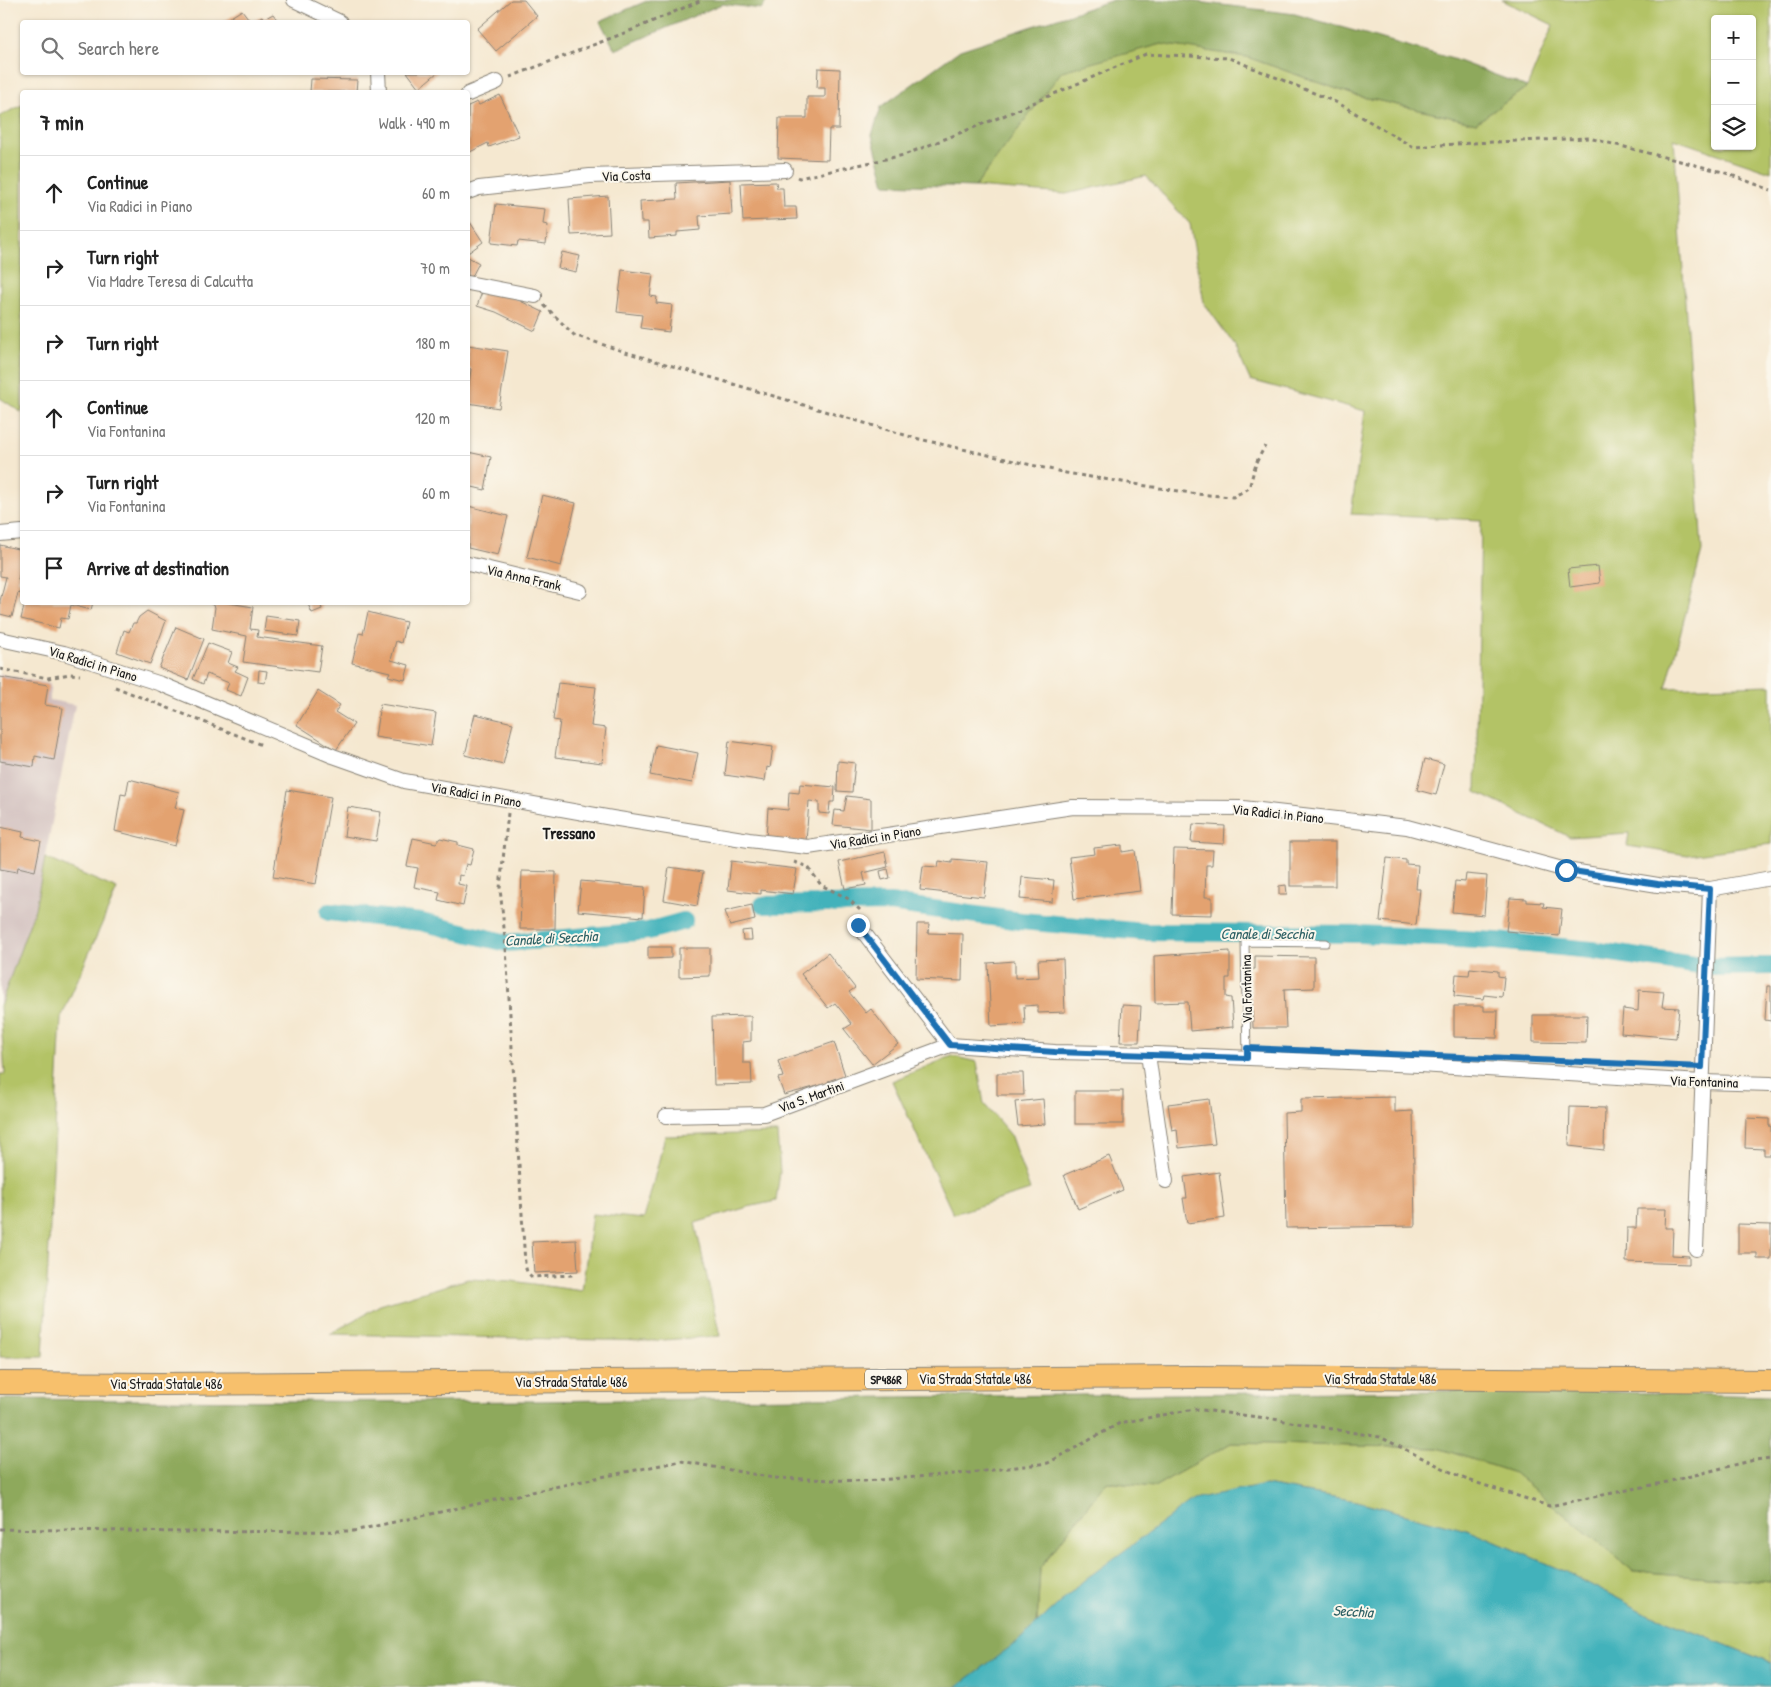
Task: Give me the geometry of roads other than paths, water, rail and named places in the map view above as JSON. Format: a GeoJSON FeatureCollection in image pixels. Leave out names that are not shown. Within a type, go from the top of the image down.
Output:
{"type":"FeatureCollection","features":[{"type":"Feature","properties":{"kind":"main road","name":"Via Strada Statale 486"},"geometry":{"type":"LineString","coordinates":[[0,1383],[161,1384],[1192,1376],[1771,1381]]}},
{"type":"Feature","properties":{"kind":"street"},"geometry":{"type":"LineString","coordinates":[[294,0],[336,20]]}},
{"type":"Feature","properties":{"kind":"street"},"geometry":{"type":"LineString","coordinates":[[378,75],[379,90]]}},
{"type":"Feature","properties":{"kind":"street"},"geometry":{"type":"LineString","coordinates":[[470,93],[497,82]]}},
{"type":"Feature","properties":{"kind":"street","name":"Via Costa"},"geometry":{"type":"LineString","coordinates":[[470,191],[479,188],[590,176],[785,170]]}},
{"type":"Feature","properties":{"kind":"street"},"geometry":{"type":"LineString","coordinates":[[470,283],[535,296]]}},
{"type":"Feature","properties":{"kind":"street"},"geometry":{"type":"LineString","coordinates":[[0,534],[20,532]]}},
{"type":"Feature","properties":{"kind":"street","name":"Via Anna Frank"},"geometry":{"type":"LineString","coordinates":[[470,564],[580,591]]}},
{"type":"Feature","properties":{"kind":"street","name":"Via Radici in Piano"},"geometry":{"type":"LineString","coordinates":[[0,639],[64,653],[161,684],[333,756],[404,781],[749,840],[808,847],[1073,807],[1243,808],[1407,827],[1566,870],[1658,884],[1710,889],[1771,878]]}},
{"type":"Feature","properties":{"kind":"street"},"geometry":{"type":"LineString","coordinates":[[1696,1249],[1710,889]]}},
{"type":"Feature","properties":{"kind":"street"},"geometry":{"type":"LineString","coordinates":[[862,921],[950,1045]]}},
{"type":"Feature","properties":{"kind":"street","name":"Via Fontanina"},"geometry":{"type":"LineString","coordinates":[[950,1045],[1055,1052],[1419,1065],[1702,1082],[1771,1084]]}},
{"type":"Feature","properties":{"kind":"street","name":"Via S. Martini"},"geometry":{"type":"LineString","coordinates":[[666,1116],[764,1114],[950,1045]]}},
{"type":"Feature","properties":{"kind":"street"},"geometry":{"type":"LineString","coordinates":[[1148,1054],[1166,1180]]}},
{"type":"Feature","properties":{"kind":"lane","name":"Via Fontanina"},"geometry":{"type":"LineString","coordinates":[[1247,1058],[1245,942],[1326,943]]}},
{"type":"Feature","properties":{"kind":"water","name":"Secchia"},"geometry":{"type":"Polygon","coordinates":[[[1265,1485],[1357,1501],[1470,1531],[1566,1572],[1643,1612],[1771,1663],[1771,1687],[956,1687],[1017,1642],[1083,1581],[1193,1500],[1265,1485]]]}},
{"type":"Feature","properties":{"kind":"waterway","name":"Canale di Secchia"},"geometry":{"type":"LineString","coordinates":[[763,905],[890,903],[1021,921],[1145,932],[1360,934],[1496,941],[1592,950],[1707,967],[1771,966]]}},
{"type":"Feature","properties":{"kind":"waterway","name":"Canale di Secchia"},"geometry":{"type":"LineString","coordinates":[[329,912],[421,922],[507,943],[648,931],[684,921]]}},
{"type":"Feature","properties":{"kind":"district","name":"Tressano"},"geometry":{"type":"Point","coordinates":[569,833]}}]}
